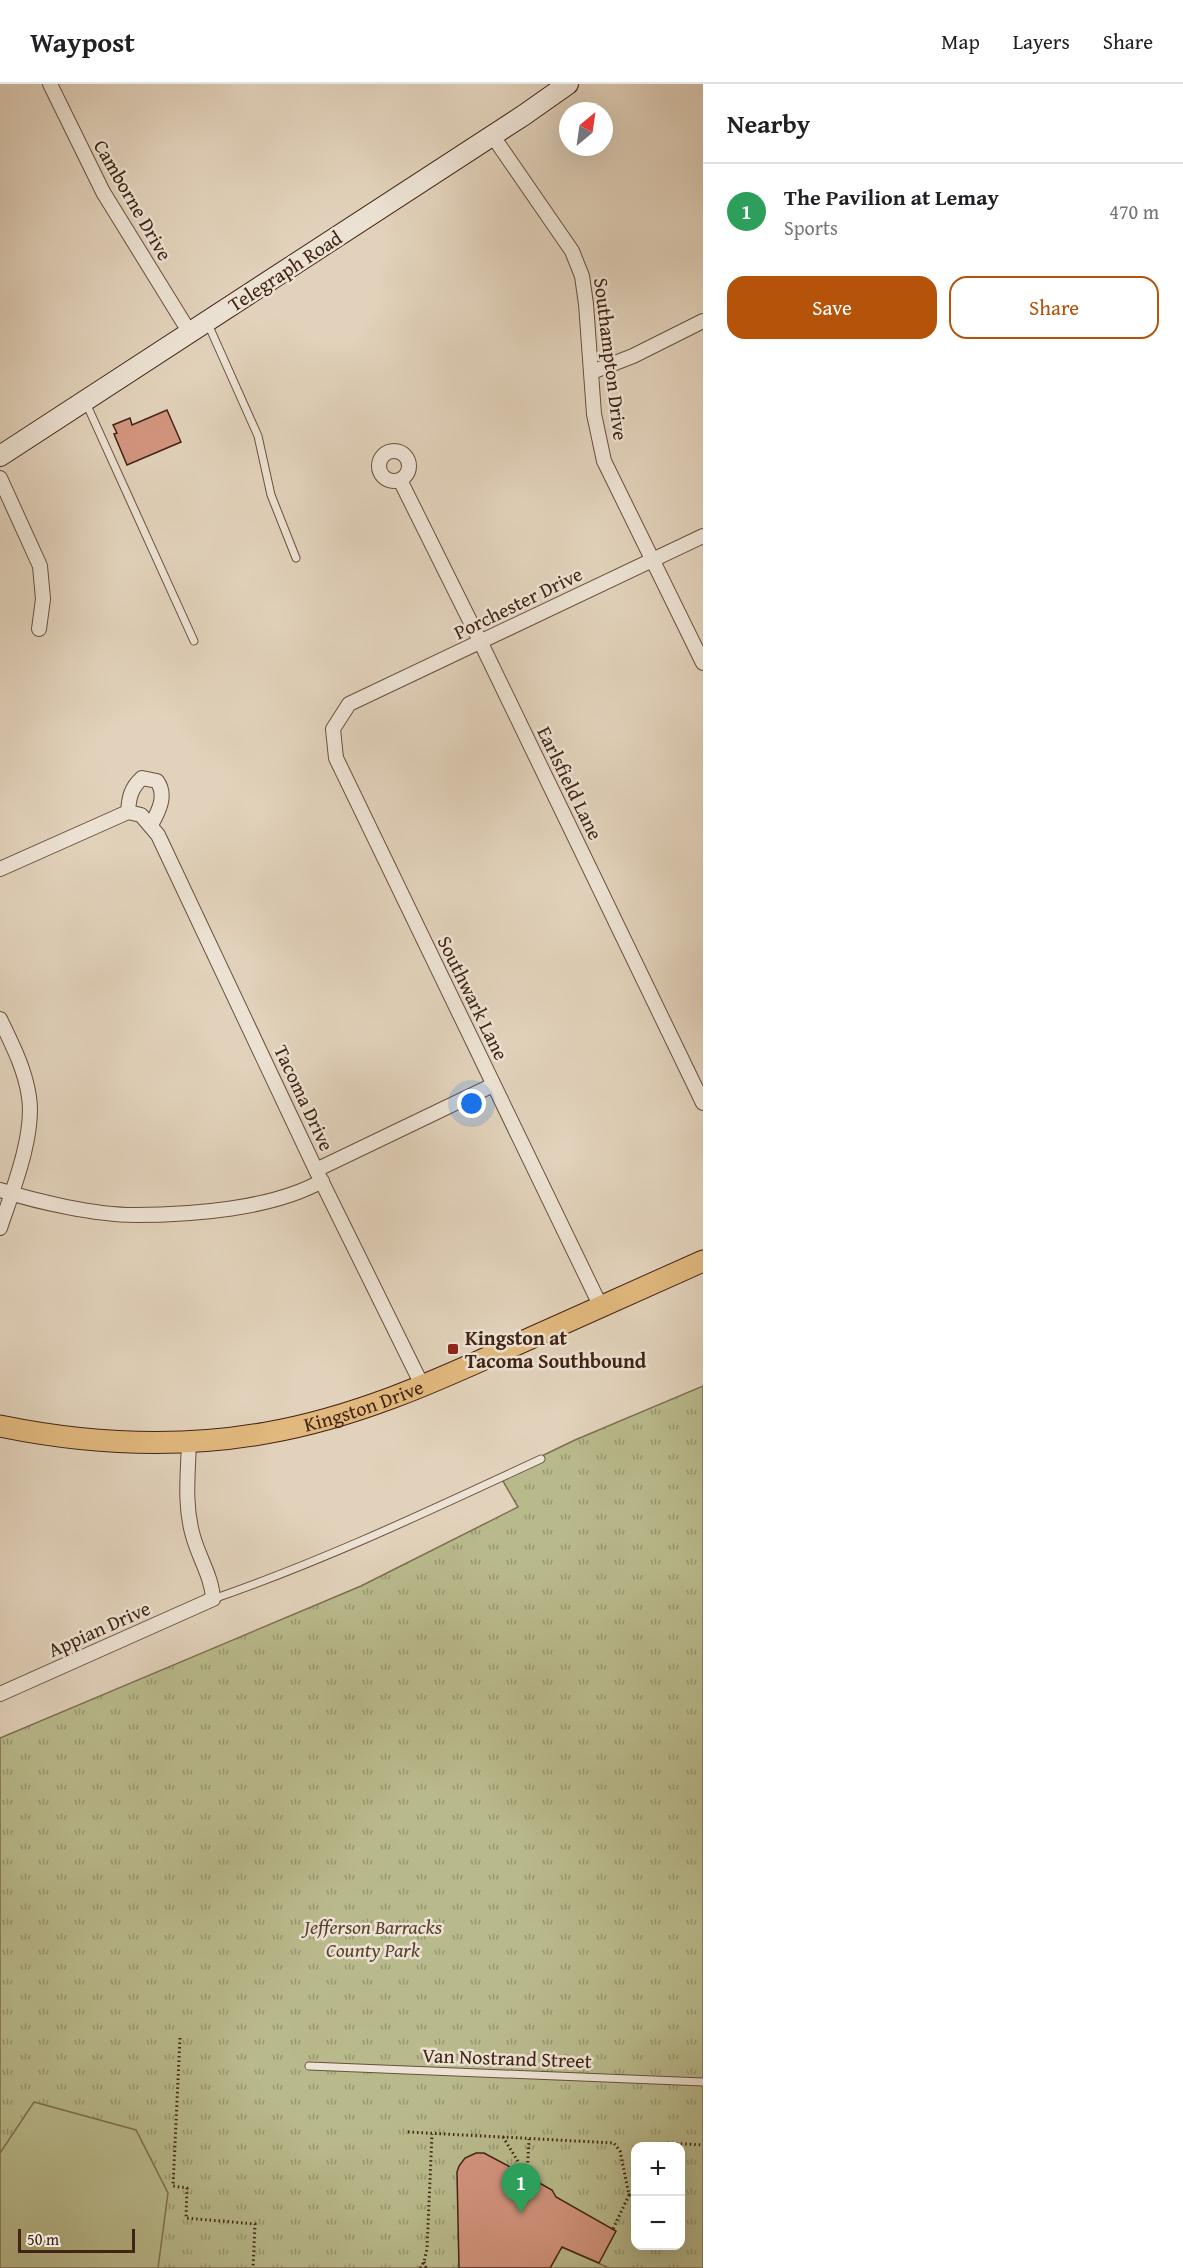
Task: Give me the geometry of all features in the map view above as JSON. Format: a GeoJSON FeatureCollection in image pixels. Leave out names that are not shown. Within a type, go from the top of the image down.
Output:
{"type":"FeatureCollection","features":[{"type":"Feature","properties":{"kind":"main road","name":"Telegraph Road"},"geometry":{"type":"LineString","coordinates":[[0,456],[568,84]]}},
{"type":"Feature","properties":{"kind":"main road","name":"Kingston Drive"},"geometry":{"type":"LineString","coordinates":[[0,1426],[50,1436],[105,1442],[189,1442],[228,1439],[298,1426],[367,1407],[423,1387],[703,1261]]}},
{"type":"Feature","properties":{"kind":"street","name":"Camborne Drive"},"geometry":{"type":"LineString","coordinates":[[50,84],[103,192],[190,333]]}},
{"type":"Feature","properties":{"kind":"street","name":"Southampton Drive"},"geometry":{"type":"LineString","coordinates":[[492,135],[572,251],[582,276],[594,414],[604,461],[703,663]]}},
{"type":"Feature","properties":{"kind":"street"},"geometry":{"type":"LineString","coordinates":[[592,372],[633,356],[703,321]]}},
{"type":"Feature","properties":{"kind":"street"},"geometry":{"type":"LineString","coordinates":[[0,478],[40,566],[43,600],[39,629]]}},
{"type":"Feature","properties":{"kind":"street","name":"Earlsfield Lane"},"geometry":{"type":"LineString","coordinates":[[400,480],[703,1103]]}},
{"type":"Feature","properties":{"kind":"street","name":"Porchester Drive"},"geometry":{"type":"LineString","coordinates":[[349,704],[703,536]]}},
{"type":"Feature","properties":{"kind":"street","name":"Southwark Lane"},"geometry":{"type":"LineString","coordinates":[[349,704],[333,729],[336,758],[601,1307]]}},
{"type":"Feature","properties":{"kind":"street"},"geometry":{"type":"LineString","coordinates":[[0,869],[128,812],[129,797],[135,784],[142,778],[157,781],[162,787],[162,798],[150,825]]}},
{"type":"Feature","properties":{"kind":"street","name":"Tacoma Drive"},"geometry":{"type":"LineString","coordinates":[[128,812],[141,815],[158,836],[319,1175],[423,1387]]}},
{"type":"Feature","properties":{"kind":"street"},"geometry":{"type":"LineString","coordinates":[[0,1018],[22,1066],[30,1098],[29,1129],[6,1192],[0,1228]]}},
{"type":"Feature","properties":{"kind":"street"},"geometry":{"type":"LineString","coordinates":[[6,1192],[70,1208],[133,1215],[228,1209],[303,1191],[319,1175],[493,1085]]}},
{"type":"Feature","properties":{"kind":"street"},"geometry":{"type":"LineString","coordinates":[[189,1442],[186,1500],[192,1535],[213,1588],[213,1599]]}},
{"type":"Feature","properties":{"kind":"street","name":"Appian Drive"},"geometry":{"type":"LineString","coordinates":[[0,1694],[213,1599]]}},
{"type":"Feature","properties":{"kind":"lane"},"geometry":{"type":"LineString","coordinates":[[207,322],[258,436],[271,495],[296,558]]}},
{"type":"Feature","properties":{"kind":"lane"},"geometry":{"type":"LineString","coordinates":[[85,401],[194,641]]}},
{"type":"Feature","properties":{"kind":"lane"},"geometry":{"type":"LineString","coordinates":[[213,1599],[267,1581],[403,1523],[541,1459]]}},
{"type":"Feature","properties":{"kind":"lane","name":"Van Nostrand Street"},"geometry":{"type":"LineString","coordinates":[[309,2066],[703,2082]]}},
{"type":"Feature","properties":{"kind":"path"},"geometry":{"type":"LineString","coordinates":[[180,2038],[173,2186],[187,2188],[186,2218],[255,2224],[253,2268]]}},
{"type":"Feature","properties":{"kind":"path"},"geometry":{"type":"LineString","coordinates":[[408,2133],[614,2143],[620,2151],[628,2195]]}},
{"type":"Feature","properties":{"kind":"path"},"geometry":{"type":"LineString","coordinates":[[420,2268],[427,2249],[432,2134]]}},
{"type":"Feature","properties":{"kind":"path"},"geometry":{"type":"LineString","coordinates":[[503,2137],[527,2176],[530,2139]]}},
{"type":"Feature","properties":{"kind":"path"},"geometry":{"type":"LineString","coordinates":[[685,2145],[703,2145]]}},
{"type":"Feature","properties":{"kind":"path"},"geometry":{"type":"LineString","coordinates":[[613,2229],[631,2192]]}},
{"type":"Feature","properties":{"kind":"path"},"geometry":{"type":"LineString","coordinates":[[424,2262],[426,2268]]}},
{"type":"Feature","properties":{"kind":"green space","name":"Jefferson Barracks County Park"},"geometry":{"type":"Polygon","coordinates":[[[703,1386],[703,2268],[0,2268],[0,1738],[361,1586],[518,1507],[500,1476],[575,1440],[703,1386]]]}},
{"type":"Feature","properties":{"kind":"green space"},"geometry":{"type":"Polygon","coordinates":[[[34,2102],[136,2130],[168,2193],[158,2268],[0,2268],[0,2153],[34,2102]]]}},
{"type":"Feature","properties":{"kind":"green space"},"geometry":{"type":"Polygon","coordinates":[[[557,2248],[564,2248],[609,2268],[550,2268],[556,2258],[557,2248]]]}},
{"type":"Feature","properties":{"kind":"building"},"geometry":{"type":"Polygon","coordinates":[[[167,410],[181,442],[127,465],[114,434],[117,433],[113,425],[130,418],[132,425],[167,410]]]}},
{"type":"Feature","properties":{"kind":"building"},"geometry":{"type":"Polygon","coordinates":[[[476,2153],[484,2153],[527,2176],[552,2190],[556,2197],[616,2231],[599,2263],[562,2247],[550,2268],[459,2268],[457,2172],[465,2158],[476,2153]]]}},
{"type":"Feature","properties":{"kind":"place","name":"Kingston at Tacoma Southbound"},"geometry":{"type":"Point","coordinates":[453,1349]}},
{"type":"Feature","properties":{"kind":"place","name":"The Pavilion at Lemay"},"geometry":{"type":"Point","coordinates":[521,2213]}}]}
